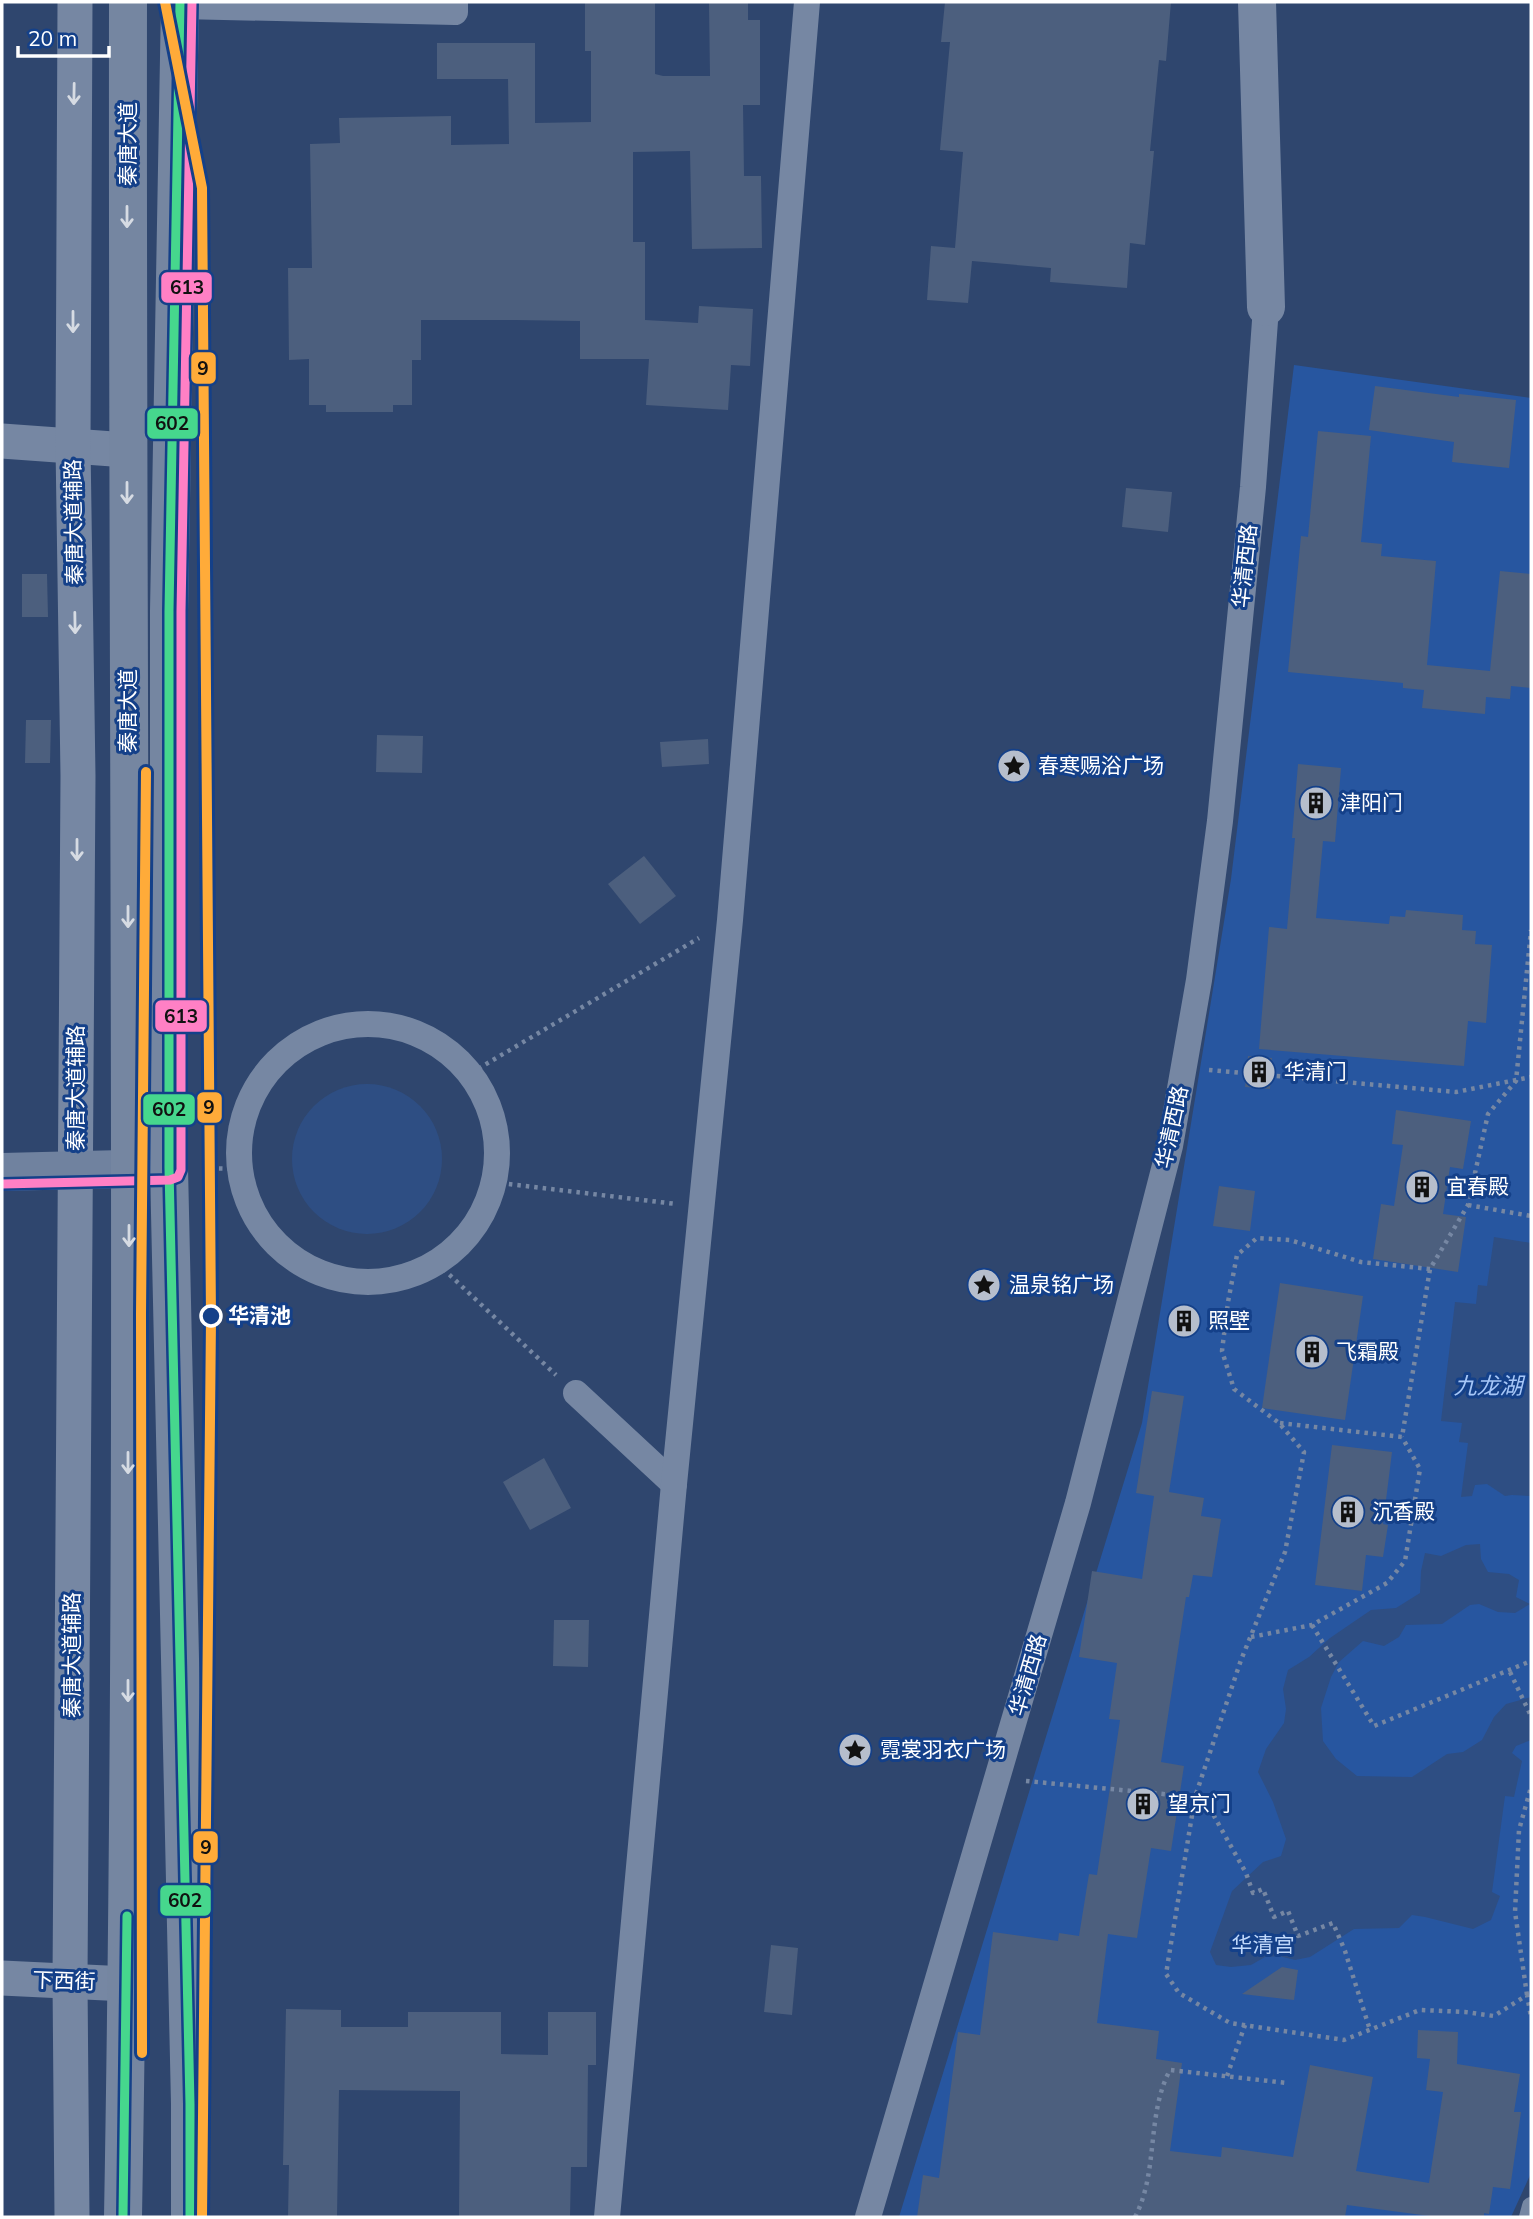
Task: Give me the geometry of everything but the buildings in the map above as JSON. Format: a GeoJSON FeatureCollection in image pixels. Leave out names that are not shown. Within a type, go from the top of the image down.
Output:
{"type":"FeatureCollection","features":[{"type":"Feature","properties":{"kind":"main road","name":"秦唐大道"},"geometry":{"type":"LineString","coordinates":[[123,2217],[127,1984],[129,1168],[128,2]]}},
{"type":"Feature","properties":{"kind":"main road","name":"秦唐大道"},"geometry":{"type":"LineString","coordinates":[[180,4],[169,611],[169,1168],[190,2104],[190,2217]]}},
{"type":"Feature","properties":{"kind":"main road"},"geometry":{"type":"LineString","coordinates":[[2,1171],[169,1168]]}},
{"type":"Feature","properties":{"kind":"street","name":"秦唐大道辅路"},"geometry":{"type":"LineString","coordinates":[[72,2217],[70,1981],[78,776],[73,446],[75,2]]}},
{"type":"Feature","properties":{"kind":"street"},"geometry":{"type":"LineString","coordinates":[[180,4],[455,12],[455,2]]}},
{"type":"Feature","properties":{"kind":"street"},"geometry":{"type":"LineString","coordinates":[[607,2217],[674,1484],[730,920],[807,2]]}},
{"type":"Feature","properties":{"kind":"street","name":"华清西路"},"geometry":{"type":"LineString","coordinates":[[868,2217],[1078,1503],[1170,1146],[1184,1068],[1199,980],[1220,821],[1253,487],[1266,307],[1257,2]]}},
{"type":"Feature","properties":{"kind":"street"},"geometry":{"type":"LineString","coordinates":[[2,441],[127,450]]}},
{"type":"Feature","properties":{"kind":"street"},"geometry":{"type":"LineString","coordinates":[[351,1023],[397,1025],[438,1043],[471,1073],[491,1113],[498,1157],[492,1182],[488,1201],[467,1236],[437,1263],[400,1279],[359,1283],[320,1274],[284,1253],[258,1222],[242,1185],[238,1144],[248,1101],[273,1063],[309,1036],[351,1023]]}},
{"type":"Feature","properties":{"kind":"street"},"geometry":{"type":"LineString","coordinates":[[576,1393],[674,1484]]}},
{"type":"Feature","properties":{"kind":"street","name":"下西街"},"geometry":{"type":"LineString","coordinates":[[2,1978],[127,1984]]}},
{"type":"Feature","properties":{"kind":"lane"},"geometry":{"type":"LineString","coordinates":[[1528,2217],[1531,2206]]}},
{"type":"Feature","properties":{"kind":"path"},"geometry":{"type":"LineString","coordinates":[[471,1073],[730,920]]}},
{"type":"Feature","properties":{"kind":"path"},"geometry":{"type":"LineString","coordinates":[[1250,1637],[1312,1625],[1387,1583],[1405,1560],[1420,1469],[1402,1437],[1430,1269],[1468,1205],[1488,1114],[1516,1081],[1531,930]]}},
{"type":"Feature","properties":{"kind":"path"},"geometry":{"type":"LineString","coordinates":[[1184,1068],[1456,1092],[1531,1077]]}},
{"type":"Feature","properties":{"kind":"path"},"geometry":{"type":"LineString","coordinates":[[492,1182],[702,1207]]}},
{"type":"Feature","properties":{"kind":"path"},"geometry":{"type":"LineString","coordinates":[[1468,1205],[1531,1216]]}},
{"type":"Feature","properties":{"kind":"path"},"geometry":{"type":"LineString","coordinates":[[1430,1269],[1361,1262],[1290,1240],[1257,1238],[1237,1255],[1222,1351],[1234,1389],[1279,1423],[1304,1452],[1285,1552],[1241,1660],[1195,1797],[1166,1974],[1179,1993],[1230,2023],[1344,2040],[1420,2010],[1494,2016],[1529,1993]]}},
{"type":"Feature","properties":{"kind":"path"},"geometry":{"type":"LineString","coordinates":[[437,1263],[576,1393]]}},
{"type":"Feature","properties":{"kind":"path"},"geometry":{"type":"LineString","coordinates":[[1279,1423],[1402,1437]]}},
{"type":"Feature","properties":{"kind":"path"},"geometry":{"type":"LineString","coordinates":[[1312,1625],[1374,1726],[1510,1672],[1531,1661]]}},
{"type":"Feature","properties":{"kind":"path"},"geometry":{"type":"LineString","coordinates":[[1510,1672],[1531,1716]]}},
{"type":"Feature","properties":{"kind":"path"},"geometry":{"type":"LineString","coordinates":[[998,1778],[1195,1797],[1214,1816],[1246,1873],[1253,1893],[1263,1889],[1274,1917],[1288,1911],[1298,1936],[1334,1923],[1370,2030]]}},
{"type":"Feature","properties":{"kind":"path"},"geometry":{"type":"LineString","coordinates":[[1531,1787],[1519,1830],[1515,1912],[1531,2017]]}},
{"type":"Feature","properties":{"kind":"path"},"geometry":{"type":"LineString","coordinates":[[1227,2076],[1245,2025]]}},
{"type":"Feature","properties":{"kind":"path"},"geometry":{"type":"LineString","coordinates":[[1135,2217],[1148,2182],[1161,2087],[1170,2070],[1287,2083]]}},
{"type":"Feature","properties":{"kind":"green space","name":"华清宫"},"geometry":{"type":"Polygon","coordinates":[[[1294,365],[1531,398],[1531,2173],[1511,2217],[899,2217],[1142,1423],[1231,879],[1294,365]]]}},
{"type":"Feature","properties":{"kind":"water"},"geometry":{"type":"Polygon","coordinates":[[[367,1084],[396,1090],[420,1106],[436,1130],[442,1159],[436,1188],[420,1212],[396,1228],[367,1234],[338,1228],[314,1212],[298,1188],[292,1159],[298,1130],[314,1106],[338,1090],[367,1084]]]}},
{"type":"Feature","properties":{"kind":"water","name":"九龙湖"},"geometry":{"type":"Polygon","coordinates":[[[1494,1237],[1531,1243],[1531,1496],[1505,1496],[1487,1484],[1475,1485],[1472,1496],[1461,1497],[1468,1443],[1459,1442],[1462,1423],[1441,1421],[1455,1302],[1476,1304],[1478,1285],[1487,1286],[1494,1237]]]}},
{"type":"Feature","properties":{"kind":"water"},"geometry":{"type":"Polygon","coordinates":[[[1480,1544],[1481,1559],[1488,1572],[1509,1574],[1519,1580],[1516,1597],[1530,1604],[1515,1613],[1498,1612],[1479,1604],[1470,1605],[1442,1624],[1406,1625],[1399,1637],[1384,1646],[1363,1641],[1339,1662],[1321,1708],[1323,1741],[1336,1759],[1357,1776],[1412,1777],[1447,1754],[1463,1752],[1482,1740],[1494,1717],[1506,1704],[1531,1697],[1531,1740],[1516,1746],[1512,1753],[1522,1761],[1514,1797],[1505,1796],[1492,1892],[1500,1896],[1491,1920],[1473,1929],[1412,1915],[1399,1928],[1354,1929],[1310,1957],[1295,1960],[1279,1956],[1265,1957],[1251,1965],[1216,1965],[1210,1952],[1232,1891],[1263,1862],[1281,1856],[1286,1839],[1273,1802],[1258,1772],[1266,1749],[1284,1723],[1286,1709],[1283,1689],[1288,1670],[1371,1610],[1396,1608],[1420,1593],[1425,1553],[1441,1556],[1466,1545],[1480,1544]]]}},
{"type":"Feature","properties":{"kind":"transit line","name":"9"},"geometry":{"type":"LineString","coordinates":[[165,2],[202,188],[211,1319],[202,2217]]}},
{"type":"Feature","properties":{"kind":"transit line","name":"602"},"geometry":{"type":"LineString","coordinates":[[180,2],[169,611],[169,1168],[190,2104],[190,2217]]}},
{"type":"Feature","properties":{"kind":"transit line","name":"613"},"geometry":{"type":"LineString","coordinates":[[2,1184],[170,1180],[178,1177],[181,1170],[181,611],[192,2]]}},
{"type":"Feature","properties":{"kind":"transit line","name":"9"},"geometry":{"type":"LineString","coordinates":[[142,2053],[141,1314],[146,772]]}},
{"type":"Feature","properties":{"kind":"transit line","name":"602"},"geometry":{"type":"LineString","coordinates":[[123,2217],[127,1916]]}},
{"type":"Feature","properties":{"kind":"place","name":"春寒赐浴广场"},"geometry":{"type":"Point","coordinates":[1014,766]}},
{"type":"Feature","properties":{"kind":"place","name":"津阳门"},"geometry":{"type":"Point","coordinates":[1316,803]}},
{"type":"Feature","properties":{"kind":"place","name":"华清门"},"geometry":{"type":"Point","coordinates":[1259,1072]}},
{"type":"Feature","properties":{"kind":"place","name":"宜春殿"},"geometry":{"type":"Point","coordinates":[1422,1187]}},
{"type":"Feature","properties":{"kind":"place","name":"温泉铭广场"},"geometry":{"type":"Point","coordinates":[984,1285]}},
{"type":"Feature","properties":{"kind":"place","name":"华清池"},"geometry":{"type":"Point","coordinates":[211,1316]}},
{"type":"Feature","properties":{"kind":"place","name":"照壁"},"geometry":{"type":"Point","coordinates":[1184,1321]}},
{"type":"Feature","properties":{"kind":"place","name":"飞霜殿"},"geometry":{"type":"Point","coordinates":[1312,1352]}},
{"type":"Feature","properties":{"kind":"place","name":"沉香殿"},"geometry":{"type":"Point","coordinates":[1348,1512]}},
{"type":"Feature","properties":{"kind":"place","name":"霓裳羽衣广场"},"geometry":{"type":"Point","coordinates":[855,1750]}},
{"type":"Feature","properties":{"kind":"place","name":"望京门"},"geometry":{"type":"Point","coordinates":[1143,1804]}}]}
